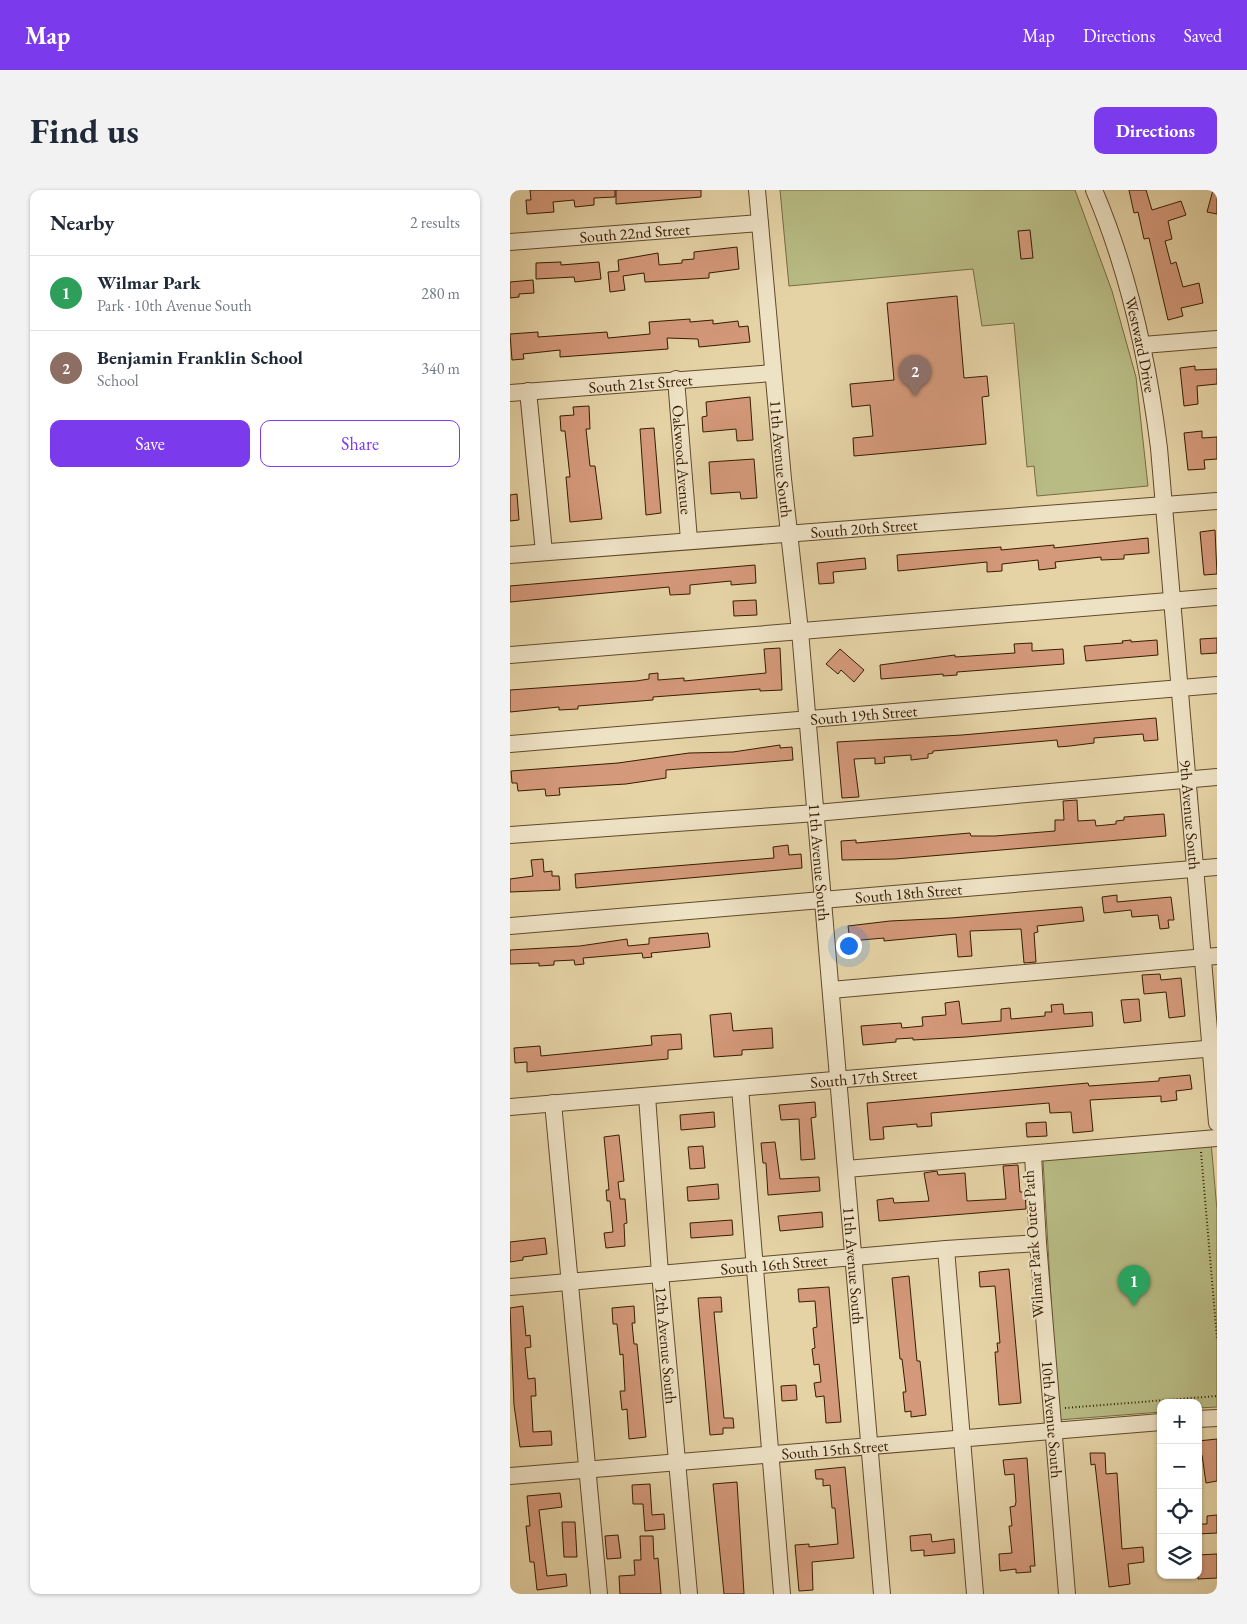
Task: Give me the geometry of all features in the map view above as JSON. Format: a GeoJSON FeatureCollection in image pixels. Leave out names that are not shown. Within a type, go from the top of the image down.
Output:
{"type":"FeatureCollection","features":[{"type":"Feature","properties":{"kind":"street","name":"11th Avenue South"},"geometry":{"type":"LineString","coordinates":[[757,190],[773,373],[808,720],[882,1594]]}},
{"type":"Feature","properties":{"kind":"street","name":"Westward Drive"},"geometry":{"type":"LineString","coordinates":[[1094,190],[1123,267],[1143,345],[1154,403],[1165,505]]}},
{"type":"Feature","properties":{"kind":"street","name":"South 22nd Street"},"geometry":{"type":"LineString","coordinates":[[510,242],[760,223]]}},
{"type":"Feature","properties":{"kind":"street"},"geometry":{"type":"LineString","coordinates":[[1143,345],[1217,339]]}},
{"type":"Feature","properties":{"kind":"street","name":"South 21st Street"},"geometry":{"type":"LineString","coordinates":[[510,393],[773,373]]}},
{"type":"Feature","properties":{"kind":"street","name":"Oakwood Avenue"},"geometry":{"type":"LineString","coordinates":[[676,379],[688,540]]}},
{"type":"Feature","properties":{"kind":"street"},"geometry":{"type":"LineString","coordinates":[[528,391],[544,552]]}},
{"type":"Feature","properties":{"kind":"street","name":"South 20th Street"},"geometry":{"type":"LineString","coordinates":[[510,555],[1217,501]]}},
{"type":"Feature","properties":{"kind":"street","name":"9th Avenue South"},"geometry":{"type":"LineString","coordinates":[[1165,505],[1196,868],[1210,956],[1217,1123]]}},
{"type":"Feature","properties":{"kind":"street"},"geometry":{"type":"LineString","coordinates":[[510,655],[1217,597]]}},
{"type":"Feature","properties":{"kind":"street","name":"South 19th Street"},"geometry":{"type":"LineString","coordinates":[[510,744],[1217,685]]}},
{"type":"Feature","properties":{"kind":"street"},"geometry":{"type":"LineString","coordinates":[[510,835],[816,813],[1217,777]]}},
{"type":"Feature","properties":{"kind":"street","name":"South 18th Street"},"geometry":{"type":"LineString","coordinates":[[510,926],[1217,867]]}},
{"type":"Feature","properties":{"kind":"street"},"geometry":{"type":"LineString","coordinates":[[831,990],[1210,956]]}},
{"type":"Feature","properties":{"kind":"street","name":"South 17th Street"},"geometry":{"type":"LineString","coordinates":[[510,1107],[1214,1048]]}},
{"type":"Feature","properties":{"kind":"street"},"geometry":{"type":"LineString","coordinates":[[740,1088],[782,1594]]}},
{"type":"Feature","properties":{"kind":"street","name":"12th Avenue South"},"geometry":{"type":"LineString","coordinates":[[647,1096],[660,1273],[689,1594]]}},
{"type":"Feature","properties":{"kind":"street"},"geometry":{"type":"LineString","coordinates":[[553,1104],[599,1594]]}},
{"type":"Feature","properties":{"kind":"street"},"geometry":{"type":"LineString","coordinates":[[846,1169],[1033,1155],[1217,1138]]}},
{"type":"Feature","properties":{"kind":"street","name":"10th Avenue South"},"geometry":{"type":"LineString","coordinates":[[1033,1155],[1038,1243],[1067,1594]]}},
{"type":"Feature","properties":{"kind":"street","name":"South 16th Street"},"geometry":{"type":"LineString","coordinates":[[510,1287],[946,1249],[1038,1243]]}},
{"type":"Feature","properties":{"kind":"street"},"geometry":{"type":"LineString","coordinates":[[946,1249],[975,1594]]}},
{"type":"Feature","properties":{"kind":"street"},"geometry":{"type":"LineString","coordinates":[[1202,1419],[1217,1418]]}},
{"type":"Feature","properties":{"kind":"street","name":"South 15th Street"},"geometry":{"type":"LineString","coordinates":[[510,1476],[1157,1422]]}},
{"type":"Feature","properties":{"kind":"path"},"geometry":{"type":"LineString","coordinates":[[1201,1152],[1217,1339]]}},
{"type":"Feature","properties":{"kind":"path"},"geometry":{"type":"LineString","coordinates":[[1057,1409],[1217,1396]]}},
{"type":"Feature","properties":{"kind":"green space"},"geometry":{"type":"Polygon","coordinates":[[[780,190],[1075,190],[1112,291],[1136,377],[1148,486],[1037,496],[1034,466],[1027,467],[1014,323],[982,326],[973,269],[789,286],[780,190]]]}},
{"type":"Feature","properties":{"kind":"green space"},"geometry":{"type":"Polygon","coordinates":[[[1211,1142],[1217,1210],[1217,1407],[1202,1408],[1202,1399],[1157,1399],[1157,1412],[1058,1420],[1043,1160],[1211,1142]]]}},
{"type":"Feature","properties":{"kind":"building"},"geometry":{"type":"Polygon","coordinates":[[[530,190],[615,190],[615,197],[594,198],[594,205],[575,207],[574,200],[553,202],[554,212],[527,214],[526,200],[531,200],[530,190]]]}},
{"type":"Feature","properties":{"kind":"building"},"geometry":{"type":"Polygon","coordinates":[[[616,190],[701,190],[701,197],[616,204],[616,190]]]}},
{"type":"Feature","properties":{"kind":"building"},"geometry":{"type":"Polygon","coordinates":[[[1129,190],[1146,190],[1152,210],[1181,201],[1186,215],[1168,221],[1172,239],[1165,241],[1171,264],[1176,262],[1183,287],[1199,283],[1203,303],[1181,308],[1183,316],[1168,320],[1149,238],[1144,239],[1138,212],[1134,213],[1129,190]]]}},
{"type":"Feature","properties":{"kind":"building"},"geometry":{"type":"Polygon","coordinates":[[[1213,190],[1217,190],[1217,214],[1207,212],[1213,190]]]}},
{"type":"Feature","properties":{"kind":"building"},"geometry":{"type":"Polygon","coordinates":[[[1030,230],[1033,258],[1021,259],[1018,231],[1030,230]]]}},
{"type":"Feature","properties":{"kind":"building"},"geometry":{"type":"Polygon","coordinates":[[[737,247],[739,269],[709,273],[709,278],[645,282],[644,273],[623,276],[625,290],[610,292],[608,272],[619,271],[618,260],[658,253],[659,265],[682,263],[682,260],[694,259],[694,252],[737,247]]]}},
{"type":"Feature","properties":{"kind":"building"},"geometry":{"type":"Polygon","coordinates":[[[561,262],[561,265],[599,262],[601,279],[575,282],[574,277],[536,279],[536,263],[561,262]]]}},
{"type":"Feature","properties":{"kind":"building"},"geometry":{"type":"Polygon","coordinates":[[[533,280],[534,293],[519,294],[519,297],[510,298],[510,282],[533,280]]]}},
{"type":"Feature","properties":{"kind":"building"},"geometry":{"type":"Polygon","coordinates":[[[957,296],[964,378],[987,376],[989,396],[982,397],[986,444],[854,456],[853,438],[873,436],[870,405],[852,407],[850,384],[894,380],[887,303],[957,296]]]}},
{"type":"Feature","properties":{"kind":"building"},"geometry":{"type":"Polygon","coordinates":[[[690,319],[690,322],[713,320],[713,324],[738,321],[739,327],[748,326],[750,342],[699,347],[698,339],[667,338],[668,349],[560,357],[560,350],[523,354],[524,359],[512,360],[510,334],[538,332],[538,337],[607,332],[608,338],[650,334],[649,322],[690,319]]]}},
{"type":"Feature","properties":{"kind":"building"},"geometry":{"type":"Polygon","coordinates":[[[1195,366],[1195,370],[1217,369],[1217,384],[1197,386],[1198,404],[1184,406],[1180,368],[1195,366]]]}},
{"type":"Feature","properties":{"kind":"building"},"geometry":{"type":"Polygon","coordinates":[[[750,397],[753,440],[737,441],[736,429],[703,432],[702,417],[707,416],[706,402],[750,397]]]}},
{"type":"Feature","properties":{"kind":"building"},"geometry":{"type":"Polygon","coordinates":[[[589,406],[590,429],[586,429],[590,466],[595,466],[602,519],[570,522],[566,477],[570,477],[565,431],[561,431],[560,416],[574,415],[573,407],[589,406]]]}},
{"type":"Feature","properties":{"kind":"building"},"geometry":{"type":"Polygon","coordinates":[[[654,428],[661,513],[646,515],[640,429],[654,428]]]}},
{"type":"Feature","properties":{"kind":"building"},"geometry":{"type":"Polygon","coordinates":[[[1202,431],[1202,438],[1217,437],[1217,459],[1204,460],[1205,469],[1188,470],[1184,433],[1202,431]]]}},
{"type":"Feature","properties":{"kind":"building"},"geometry":{"type":"Polygon","coordinates":[[[754,459],[757,498],[741,499],[740,492],[711,494],[709,462],[754,459]]]}},
{"type":"Feature","properties":{"kind":"building"},"geometry":{"type":"Polygon","coordinates":[[[517,494],[519,520],[510,521],[510,495],[517,494]]]}},
{"type":"Feature","properties":{"kind":"building"},"geometry":{"type":"Polygon","coordinates":[[[1215,530],[1217,574],[1204,575],[1200,532],[1215,530]]]}},
{"type":"Feature","properties":{"kind":"building"},"geometry":{"type":"Polygon","coordinates":[[[1148,538],[1149,553],[1124,555],[1124,559],[1101,560],[1101,557],[1055,562],[1056,568],[1039,570],[1038,560],[1002,564],[1002,571],[987,572],[987,562],[898,571],[897,555],[1001,547],[1001,550],[1054,545],[1054,548],[1148,538]]]}},
{"type":"Feature","properties":{"kind":"building"},"geometry":{"type":"Polygon","coordinates":[[[865,558],[866,569],[833,572],[834,583],[819,584],[817,563],[865,558]]]}},
{"type":"Feature","properties":{"kind":"building"},"geometry":{"type":"Polygon","coordinates":[[[755,565],[756,583],[731,585],[731,581],[690,585],[690,594],[670,595],[669,587],[510,602],[510,586],[755,565]]]}},
{"type":"Feature","properties":{"kind":"building"},"geometry":{"type":"Polygon","coordinates":[[[756,600],[757,615],[734,616],[733,601],[756,600]]]}},
{"type":"Feature","properties":{"kind":"building"},"geometry":{"type":"Polygon","coordinates":[[[1217,638],[1217,653],[1201,654],[1200,639],[1217,638]]]}},
{"type":"Feature","properties":{"kind":"building"},"geometry":{"type":"Polygon","coordinates":[[[1131,640],[1131,642],[1157,640],[1158,655],[1086,661],[1084,646],[1123,643],[1122,641],[1131,640]]]}},
{"type":"Feature","properties":{"kind":"building"},"geometry":{"type":"Polygon","coordinates":[[[1032,643],[1032,651],[1063,649],[1064,664],[957,672],[957,675],[943,676],[943,674],[881,679],[880,665],[955,655],[955,657],[1015,653],[1014,644],[1032,643]]]}},
{"type":"Feature","properties":{"kind":"building"},"geometry":{"type":"Polygon","coordinates":[[[780,648],[782,690],[760,691],[760,689],[653,697],[653,700],[578,706],[578,709],[559,710],[559,707],[510,712],[510,690],[636,681],[649,679],[649,674],[658,673],[658,680],[684,678],[684,681],[766,673],[764,649],[780,648]]]}},
{"type":"Feature","properties":{"kind":"building"},"geometry":{"type":"Polygon","coordinates":[[[840,649],[864,670],[854,682],[841,670],[838,674],[826,664],[840,649]]]}},
{"type":"Feature","properties":{"kind":"building"},"geometry":{"type":"Polygon","coordinates":[[[1156,718],[1158,740],[1144,741],[1143,734],[1094,738],[1094,743],[1058,747],[1057,740],[933,751],[933,753],[928,754],[928,758],[911,760],[911,755],[884,757],[885,763],[875,764],[875,758],[854,759],[859,797],[842,798],[837,742],[962,735],[1156,718]]]}},
{"type":"Feature","properties":{"kind":"building"},"geometry":{"type":"Polygon","coordinates":[[[780,745],[780,748],[792,747],[793,760],[666,770],[666,778],[626,784],[559,788],[560,795],[546,796],[545,789],[518,791],[517,783],[512,783],[511,771],[618,763],[689,753],[733,752],[780,745]]]}},
{"type":"Feature","properties":{"kind":"building"},"geometry":{"type":"Polygon","coordinates":[[[1077,800],[1078,821],[1095,820],[1096,826],[1116,824],[1116,821],[1124,820],[1124,817],[1164,814],[1166,836],[895,859],[842,860],[841,841],[856,840],[856,843],[970,833],[971,836],[995,836],[1055,831],[1055,820],[1064,820],[1063,801],[1077,800]]]}},
{"type":"Feature","properties":{"kind":"building"},"geometry":{"type":"Polygon","coordinates":[[[788,845],[789,855],[801,854],[802,868],[576,888],[575,874],[774,858],[773,847],[788,845]]]}},
{"type":"Feature","properties":{"kind":"building"},"geometry":{"type":"Polygon","coordinates":[[[543,859],[544,872],[552,871],[552,876],[559,876],[560,890],[510,892],[510,879],[533,876],[531,860],[543,859]]]}},
{"type":"Feature","properties":{"kind":"building"},"geometry":{"type":"Polygon","coordinates":[[[1117,895],[1117,902],[1171,897],[1174,920],[1168,920],[1169,928],[1160,929],[1158,915],[1132,917],[1131,910],[1104,913],[1102,897],[1117,895]]]}},
{"type":"Feature","properties":{"kind":"building"},"geometry":{"type":"Polygon","coordinates":[[[1082,907],[1084,921],[1037,926],[1038,932],[1034,933],[1036,962],[1024,963],[1021,929],[970,931],[972,956],[958,957],[956,934],[884,941],[884,938],[850,941],[848,926],[890,921],[1082,907]]]}},
{"type":"Feature","properties":{"kind":"building"},"geometry":{"type":"Polygon","coordinates":[[[708,933],[710,947],[651,953],[652,957],[643,958],[642,953],[583,958],[584,964],[575,965],[574,960],[554,961],[554,965],[539,966],[539,963],[510,964],[510,950],[580,946],[627,939],[628,946],[649,944],[649,938],[708,933]]]}},
{"type":"Feature","properties":{"kind":"building"},"geometry":{"type":"Polygon","coordinates":[[[1160,974],[1161,980],[1181,978],[1185,1016],[1169,1018],[1166,992],[1144,994],[1142,975],[1160,974]]]}},
{"type":"Feature","properties":{"kind":"building"},"geometry":{"type":"Polygon","coordinates":[[[1139,999],[1141,1021],[1124,1023],[1121,1000],[1139,999]]]}},
{"type":"Feature","properties":{"kind":"building"},"geometry":{"type":"Polygon","coordinates":[[[959,1001],[962,1024],[1001,1021],[1001,1009],[1010,1008],[1011,1019],[1045,1016],[1045,1012],[1052,1012],[1051,1005],[1063,1004],[1064,1014],[1092,1012],[1093,1026],[966,1037],[896,1039],[896,1042],[863,1045],[861,1026],[901,1023],[902,1028],[923,1026],[922,1017],[946,1015],[945,1003],[959,1001]]]}},
{"type":"Feature","properties":{"kind":"building"},"geometry":{"type":"Polygon","coordinates":[[[731,1013],[733,1031],[772,1028],[773,1048],[742,1050],[742,1055],[714,1057],[710,1015],[731,1013]]]}},
{"type":"Feature","properties":{"kind":"building"},"geometry":{"type":"Polygon","coordinates":[[[681,1034],[682,1049],[668,1050],[668,1059],[527,1072],[527,1062],[515,1063],[514,1048],[540,1046],[541,1056],[652,1045],[651,1036],[681,1034]]]}},
{"type":"Feature","properties":{"kind":"building"},"geometry":{"type":"Polygon","coordinates":[[[1190,1075],[1192,1089],[1176,1091],[1177,1100],[1161,1102],[1161,1096],[1090,1100],[1093,1131],[1073,1133],[1071,1112],[1050,1113],[1049,1103],[931,1113],[932,1126],[917,1127],[917,1124],[883,1127],[884,1139],[870,1140],[867,1103],[1088,1083],[1089,1086],[1159,1081],[1159,1078],[1190,1075]]]}},
{"type":"Feature","properties":{"kind":"building"},"geometry":{"type":"Polygon","coordinates":[[[815,1102],[816,1117],[811,1118],[815,1159],[801,1160],[799,1119],[781,1120],[779,1105],[815,1102]]]}},
{"type":"Feature","properties":{"kind":"building"},"geometry":{"type":"Polygon","coordinates":[[[714,1112],[715,1127],[681,1130],[680,1115],[714,1112]]]}},
{"type":"Feature","properties":{"kind":"building"},"geometry":{"type":"Polygon","coordinates":[[[1046,1122],[1047,1136],[1027,1137],[1026,1123],[1046,1122]]]}},
{"type":"Feature","properties":{"kind":"building"},"geometry":{"type":"Polygon","coordinates":[[[619,1135],[624,1181],[618,1182],[620,1199],[625,1199],[627,1223],[624,1224],[625,1246],[606,1248],[604,1233],[613,1232],[610,1201],[607,1201],[606,1190],[609,1190],[604,1137],[619,1135]]]}},
{"type":"Feature","properties":{"kind":"building"},"geometry":{"type":"Polygon","coordinates":[[[775,1142],[780,1179],[819,1177],[820,1191],[768,1195],[766,1163],[763,1163],[761,1143],[775,1142]]]}},
{"type":"Feature","properties":{"kind":"building"},"geometry":{"type":"Polygon","coordinates":[[[703,1146],[705,1168],[690,1169],[688,1147],[703,1146]]]}},
{"type":"Feature","properties":{"kind":"building"},"geometry":{"type":"Polygon","coordinates":[[[1018,1165],[1020,1192],[1025,1192],[1026,1209],[879,1221],[877,1200],[893,1198],[894,1203],[929,1201],[924,1173],[937,1171],[938,1175],[965,1173],[967,1201],[1006,1199],[1003,1166],[1018,1165]]]}},
{"type":"Feature","properties":{"kind":"building"},"geometry":{"type":"Polygon","coordinates":[[[718,1184],[719,1199],[688,1201],[687,1187],[718,1184]]]}},
{"type":"Feature","properties":{"kind":"building"},"geometry":{"type":"Polygon","coordinates":[[[822,1212],[823,1227],[780,1231],[778,1216],[822,1212]]]}},
{"type":"Feature","properties":{"kind":"building"},"geometry":{"type":"Polygon","coordinates":[[[732,1220],[733,1235],[691,1238],[690,1223],[732,1220]]]}},
{"type":"Feature","properties":{"kind":"building"},"geometry":{"type":"Polygon","coordinates":[[[545,1238],[547,1254],[523,1257],[523,1260],[510,1262],[510,1242],[545,1238]]]}},
{"type":"Feature","properties":{"kind":"building"},"geometry":{"type":"Polygon","coordinates":[[[1009,1269],[1021,1403],[999,1405],[995,1352],[998,1352],[997,1343],[1000,1343],[995,1286],[980,1287],[979,1272],[1009,1269]]]}},
{"type":"Feature","properties":{"kind":"building"},"geometry":{"type":"Polygon","coordinates":[[[909,1276],[917,1361],[920,1361],[926,1415],[911,1417],[911,1411],[905,1412],[903,1392],[906,1392],[902,1359],[900,1359],[892,1278],[909,1276]]]}},
{"type":"Feature","properties":{"kind":"building"},"geometry":{"type":"Polygon","coordinates":[[[829,1287],[841,1422],[826,1423],[824,1396],[816,1397],[814,1383],[821,1382],[819,1364],[814,1365],[812,1349],[815,1348],[813,1328],[817,1327],[815,1301],[799,1302],[798,1289],[829,1287]]]}},
{"type":"Feature","properties":{"kind":"building"},"geometry":{"type":"Polygon","coordinates":[[[721,1297],[722,1312],[714,1312],[724,1418],[733,1418],[734,1428],[723,1428],[723,1434],[710,1435],[698,1298],[721,1297]]]}},
{"type":"Feature","properties":{"kind":"building"},"geometry":{"type":"Polygon","coordinates":[[[523,1306],[526,1336],[530,1335],[531,1347],[525,1348],[528,1379],[535,1378],[536,1396],[531,1396],[533,1432],[551,1431],[552,1445],[520,1447],[514,1405],[510,1308],[523,1306]]]}},
{"type":"Feature","properties":{"kind":"building"},"geometry":{"type":"Polygon","coordinates":[[[634,1306],[635,1323],[632,1323],[634,1344],[637,1344],[646,1437],[629,1439],[627,1409],[622,1410],[620,1391],[625,1391],[623,1354],[620,1355],[617,1324],[613,1324],[612,1308],[634,1306]]]}},
{"type":"Feature","properties":{"kind":"building"},"geometry":{"type":"Polygon","coordinates":[[[796,1385],[797,1400],[782,1401],[781,1386],[796,1385]]]}},
{"type":"Feature","properties":{"kind":"building"},"geometry":{"type":"Polygon","coordinates":[[[1217,1439],[1217,1481],[1206,1483],[1202,1441],[1217,1439]]]}},
{"type":"Feature","properties":{"kind":"building"},"geometry":{"type":"Polygon","coordinates":[[[1090,1453],[1105,1453],[1106,1474],[1117,1473],[1122,1549],[1143,1547],[1144,1562],[1128,1564],[1130,1584],[1109,1587],[1095,1464],[1091,1465],[1090,1453]]]}},
{"type":"Feature","properties":{"kind":"building"},"geometry":{"type":"Polygon","coordinates":[[[1027,1458],[1035,1566],[1030,1566],[1031,1572],[1016,1573],[1016,1569],[1000,1571],[999,1554],[1012,1553],[1009,1526],[1012,1526],[1010,1507],[1015,1506],[1016,1502],[1014,1474],[1005,1475],[1003,1460],[1027,1458]]]}},
{"type":"Feature","properties":{"kind":"building"},"geometry":{"type":"Polygon","coordinates":[[[845,1467],[854,1558],[812,1562],[813,1590],[799,1591],[795,1545],[809,1544],[809,1547],[838,1544],[835,1508],[832,1508],[830,1485],[823,1486],[823,1479],[816,1479],[815,1470],[845,1467]]]}},
{"type":"Feature","properties":{"kind":"building"},"geometry":{"type":"Polygon","coordinates":[[[737,1482],[744,1594],[724,1594],[713,1484],[737,1482]]]}},
{"type":"Feature","properties":{"kind":"building"},"geometry":{"type":"Polygon","coordinates":[[[650,1484],[652,1515],[664,1514],[665,1529],[645,1531],[643,1504],[633,1504],[632,1485],[650,1484]]]}},
{"type":"Feature","properties":{"kind":"building"},"geometry":{"type":"Polygon","coordinates":[[[560,1493],[562,1507],[539,1510],[547,1576],[566,1574],[567,1586],[537,1590],[534,1562],[530,1562],[526,1526],[530,1526],[527,1496],[560,1493]]]}},
{"type":"Feature","properties":{"kind":"building"},"geometry":{"type":"Polygon","coordinates":[[[1217,1515],[1217,1533],[1202,1534],[1202,1524],[1207,1524],[1207,1516],[1217,1515]]]}},
{"type":"Feature","properties":{"kind":"building"},"geometry":{"type":"Polygon","coordinates":[[[562,1522],[575,1522],[577,1557],[564,1557],[562,1522]]]}},
{"type":"Feature","properties":{"kind":"building"},"geometry":{"type":"Polygon","coordinates":[[[931,1534],[932,1542],[954,1539],[955,1553],[924,1556],[924,1550],[911,1551],[910,1536],[931,1534]]]}},
{"type":"Feature","properties":{"kind":"building"},"geometry":{"type":"Polygon","coordinates":[[[618,1535],[621,1558],[607,1559],[605,1536],[618,1535]]]}},
{"type":"Feature","properties":{"kind":"building"},"geometry":{"type":"Polygon","coordinates":[[[640,1536],[653,1536],[654,1559],[658,1558],[661,1594],[620,1594],[619,1576],[635,1575],[634,1560],[641,1560],[640,1536]]]}},
{"type":"Feature","properties":{"kind":"building"},"geometry":{"type":"Polygon","coordinates":[[[1217,1554],[1217,1578],[1202,1579],[1202,1555],[1217,1554]]]}},
{"type":"Feature","properties":{"kind":"place","name":"Benjamin Franklin School"},"geometry":{"type":"Point","coordinates":[915,396]}},
{"type":"Feature","properties":{"kind":"place","name":"Wilmar Park"},"geometry":{"type":"Point","coordinates":[1134,1306]}}]}
